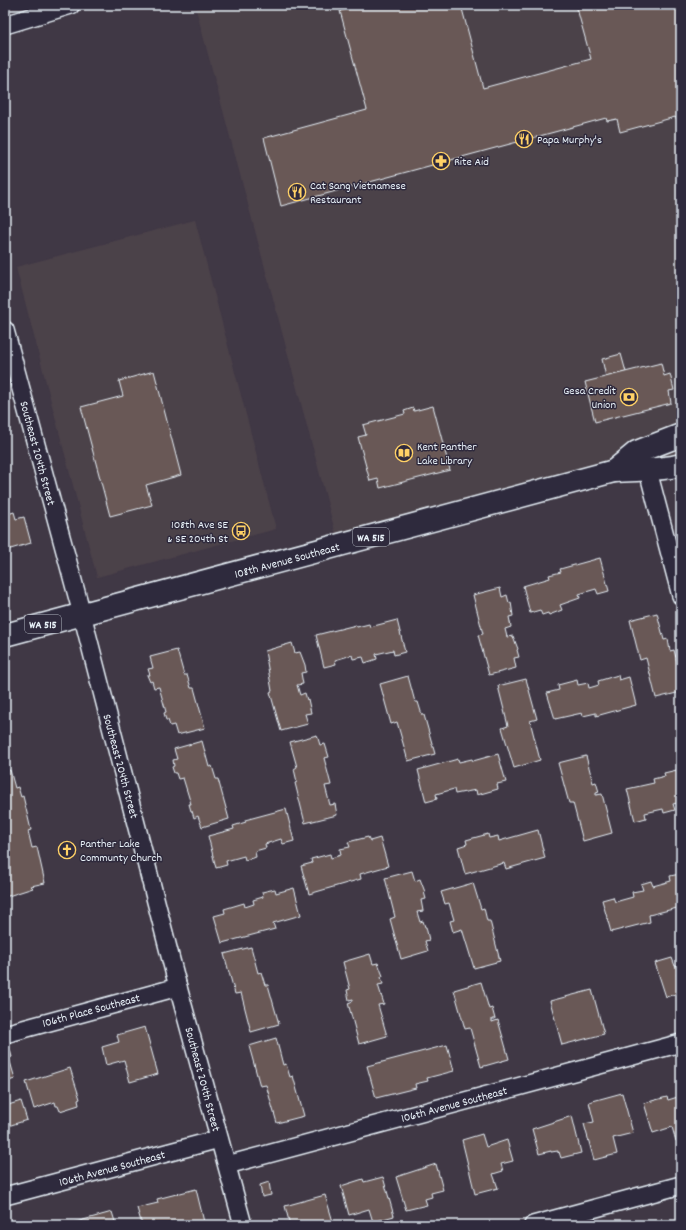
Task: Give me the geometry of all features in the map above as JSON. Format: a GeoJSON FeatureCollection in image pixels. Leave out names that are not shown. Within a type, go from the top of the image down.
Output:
{"type":"FeatureCollection","features":[{"type":"Feature","properties":{"kind":"main road","name":"108th Avenue Southeast"},"geometry":{"type":"LineString","coordinates":[[614,471],[637,452],[681,435]]}},
{"type":"Feature","properties":{"kind":"main road","name":"108th Avenue Southeast"},"geometry":{"type":"LineString","coordinates":[[5,635],[614,471],[648,471],[681,465]]}},
{"type":"Feature","properties":{"kind":"street"},"geometry":{"type":"LineString","coordinates":[[5,25],[70,5]]}},
{"type":"Feature","properties":{"kind":"street","name":"Southeast 204th Street"},"geometry":{"type":"LineString","coordinates":[[5,330],[82,614],[178,986],[243,1225]]}},
{"type":"Feature","properties":{"kind":"street"},"geometry":{"type":"LineString","coordinates":[[648,471],[681,596]]}},
{"type":"Feature","properties":{"kind":"street","name":"106th Place Southeast"},"geometry":{"type":"LineString","coordinates":[[5,1034],[178,986]]}},
{"type":"Feature","properties":{"kind":"street","name":"106th Avenue Southeast"},"geometry":{"type":"LineString","coordinates":[[227,1165],[681,1044]]}},
{"type":"Feature","properties":{"kind":"street","name":"106th Avenue Southeast"},"geometry":{"type":"LineString","coordinates":[[5,1196],[220,1139]]}},
{"type":"Feature","properties":{"kind":"street"},"geometry":{"type":"LineString","coordinates":[[533,1225],[681,1185]]}},
{"type":"Feature","properties":{"kind":"shaded area"},"geometry":{"type":"Polygon","coordinates":[[[211,5],[681,5],[681,452],[339,546],[196,9],[211,5]]]}},
{"type":"Feature","properties":{"kind":"shaded area"},"geometry":{"type":"Polygon","coordinates":[[[195,220],[276,529],[97,577],[16,267],[195,220]]]}},
{"type":"Feature","properties":{"kind":"building"},"geometry":{"type":"Polygon","coordinates":[[[363,5],[461,5],[483,88],[591,59],[576,5],[681,5],[681,117],[675,117],[620,132],[617,119],[607,121],[606,118],[281,206],[264,138],[367,110],[340,11],[363,5]]]}},
{"type":"Feature","properties":{"kind":"building"},"geometry":{"type":"Polygon","coordinates":[[[621,354],[626,372],[606,377],[602,359],[621,354]]]}},
{"type":"Feature","properties":{"kind":"building","name":"Gesa Credit Union"},"geometry":{"type":"Polygon","coordinates":[[[661,363],[664,376],[670,374],[674,390],[669,391],[671,403],[595,422],[585,382],[661,363]]]}},
{"type":"Feature","properties":{"kind":"building"},"geometry":{"type":"Polygon","coordinates":[[[154,371],[181,475],[146,485],[152,505],[110,516],[81,407],[123,396],[119,381],[154,371]]]}},
{"type":"Feature","properties":{"kind":"building","name":"Kent Panther Lake Library"},"geometry":{"type":"Polygon","coordinates":[[[433,406],[450,470],[380,488],[378,479],[370,481],[358,437],[366,435],[363,425],[405,414],[404,411],[413,408],[414,411],[433,406]]]}},
{"type":"Feature","properties":{"kind":"building"},"geometry":{"type":"Polygon","coordinates":[[[14,512],[16,519],[24,517],[31,543],[7,550],[8,553],[5,554],[5,515],[14,512]]]}},
{"type":"Feature","properties":{"kind":"building"},"geometry":{"type":"Polygon","coordinates":[[[600,558],[609,591],[598,594],[596,589],[579,594],[580,598],[560,605],[562,610],[549,615],[548,613],[542,615],[540,610],[530,613],[523,586],[550,578],[549,575],[561,572],[560,569],[600,558]]]}},
{"type":"Feature","properties":{"kind":"building"},"geometry":{"type":"Polygon","coordinates":[[[500,588],[502,597],[507,595],[509,603],[511,602],[513,616],[509,617],[511,627],[505,629],[507,637],[513,636],[518,649],[519,657],[514,658],[516,668],[489,675],[478,635],[483,634],[473,595],[500,588]]]}},
{"type":"Feature","properties":{"kind":"building"},"geometry":{"type":"Polygon","coordinates":[[[657,613],[664,640],[668,639],[670,651],[674,650],[681,679],[681,692],[656,698],[646,658],[640,660],[630,620],[657,613]]]}},
{"type":"Feature","properties":{"kind":"building"},"geometry":{"type":"Polygon","coordinates":[[[397,620],[405,652],[394,655],[393,650],[376,654],[377,659],[365,663],[363,657],[353,659],[352,655],[335,660],[336,664],[324,667],[316,635],[356,625],[357,627],[369,624],[370,627],[397,620]]]}},
{"type":"Feature","properties":{"kind":"building"},"geometry":{"type":"Polygon","coordinates":[[[292,643],[295,653],[300,652],[305,665],[306,672],[301,673],[303,684],[297,685],[300,695],[305,693],[307,700],[308,699],[311,713],[305,714],[308,724],[281,731],[270,692],[272,691],[265,651],[292,643]]]}},
{"type":"Feature","properties":{"kind":"building"},"geometry":{"type":"Polygon","coordinates":[[[177,650],[184,675],[187,675],[191,688],[194,688],[205,728],[177,735],[174,725],[170,726],[168,720],[166,720],[164,713],[166,712],[159,687],[154,688],[152,681],[150,682],[147,675],[150,675],[148,669],[153,668],[150,657],[177,650]]]}},
{"type":"Feature","properties":{"kind":"building"},"geometry":{"type":"Polygon","coordinates":[[[618,675],[619,680],[629,677],[636,705],[596,716],[596,713],[583,716],[582,713],[555,719],[547,693],[559,690],[558,685],[577,680],[578,685],[588,683],[589,688],[599,685],[598,681],[618,675]]]}},
{"type":"Feature","properties":{"kind":"building"},"geometry":{"type":"Polygon","coordinates":[[[408,676],[415,702],[418,702],[422,715],[424,715],[435,754],[408,761],[397,722],[391,724],[380,684],[408,676]]]}},
{"type":"Feature","properties":{"kind":"building"},"geometry":{"type":"Polygon","coordinates":[[[526,679],[537,719],[530,721],[540,760],[514,768],[502,728],[508,726],[498,686],[526,679]]]}},
{"type":"Feature","properties":{"kind":"building"},"geometry":{"type":"Polygon","coordinates":[[[317,735],[320,745],[325,744],[329,757],[324,758],[331,785],[325,786],[330,805],[335,804],[337,815],[305,823],[295,783],[297,782],[294,769],[297,767],[290,742],[317,735]]]}},
{"type":"Feature","properties":{"kind":"building"},"geometry":{"type":"Polygon","coordinates":[[[202,741],[209,767],[212,766],[216,779],[218,779],[229,819],[202,827],[198,816],[194,818],[191,811],[189,804],[191,804],[183,778],[178,779],[172,767],[174,766],[173,760],[177,759],[174,749],[202,741]]]}},
{"type":"Feature","properties":{"kind":"building"},"geometry":{"type":"Polygon","coordinates":[[[498,754],[506,782],[497,784],[498,789],[477,795],[476,790],[455,794],[454,789],[436,794],[437,799],[426,802],[418,770],[458,759],[459,762],[472,759],[473,761],[498,754]]]}},
{"type":"Feature","properties":{"kind":"building"},"geometry":{"type":"Polygon","coordinates":[[[586,756],[593,783],[596,782],[599,792],[596,793],[596,795],[602,794],[612,833],[583,841],[573,803],[569,803],[558,763],[586,756]]]}},
{"type":"Feature","properties":{"kind":"building"},"geometry":{"type":"Polygon","coordinates":[[[681,769],[681,802],[673,804],[675,810],[664,813],[663,809],[645,813],[646,818],[635,821],[627,789],[654,783],[653,779],[665,776],[664,773],[681,769]]]}},
{"type":"Feature","properties":{"kind":"building"},"geometry":{"type":"Polygon","coordinates":[[[10,770],[15,788],[18,787],[21,797],[23,796],[31,830],[28,831],[32,848],[37,847],[45,883],[31,886],[33,888],[5,897],[5,772],[10,770]]]}},
{"type":"Feature","properties":{"kind":"building"},"geometry":{"type":"Polygon","coordinates":[[[286,809],[294,841],[283,844],[281,839],[265,844],[266,848],[255,851],[256,857],[245,860],[244,856],[226,861],[227,865],[216,868],[208,836],[234,829],[233,826],[246,822],[245,820],[286,809]]]}},
{"type":"Feature","properties":{"kind":"building"},"geometry":{"type":"Polygon","coordinates":[[[538,830],[545,858],[506,869],[504,863],[465,874],[458,847],[467,844],[466,840],[488,834],[489,838],[498,836],[499,841],[538,830]]]}},
{"type":"Feature","properties":{"kind":"building"},"geometry":{"type":"Polygon","coordinates":[[[368,837],[370,841],[380,838],[388,866],[360,874],[361,879],[309,894],[301,866],[312,863],[311,859],[330,854],[331,858],[341,855],[340,849],[350,847],[348,842],[368,837]]]}},
{"type":"Feature","properties":{"kind":"building"},"geometry":{"type":"Polygon","coordinates":[[[412,871],[415,881],[420,879],[425,892],[426,899],[421,900],[423,911],[417,912],[420,922],[423,921],[426,927],[429,940],[425,941],[428,951],[401,959],[390,919],[395,917],[385,878],[412,871]]]}},
{"type":"Feature","properties":{"kind":"building"},"geometry":{"type":"Polygon","coordinates":[[[680,874],[681,907],[649,915],[650,922],[611,932],[602,900],[613,897],[615,902],[633,897],[632,892],[643,890],[641,884],[651,881],[653,886],[671,881],[670,876],[680,874]]]}},
{"type":"Feature","properties":{"kind":"building"},"geometry":{"type":"Polygon","coordinates":[[[473,883],[481,909],[484,908],[487,921],[490,921],[500,961],[474,968],[462,929],[453,932],[450,921],[454,920],[449,903],[445,904],[441,892],[473,883]]]}},
{"type":"Feature","properties":{"kind":"building"},"geometry":{"type":"Polygon","coordinates":[[[294,888],[301,915],[273,923],[275,929],[222,943],[214,916],[225,913],[224,909],[244,903],[245,907],[254,904],[253,900],[263,897],[262,892],[275,889],[276,893],[294,888]]]}},
{"type":"Feature","properties":{"kind":"building"},"geometry":{"type":"Polygon","coordinates":[[[251,947],[258,973],[261,972],[265,985],[268,985],[279,1024],[251,1032],[241,993],[235,994],[224,954],[251,947]]]}},
{"type":"Feature","properties":{"kind":"building"},"geometry":{"type":"Polygon","coordinates":[[[370,954],[373,964],[378,963],[383,976],[381,977],[383,984],[378,985],[384,1004],[378,1005],[387,1036],[359,1044],[348,1003],[353,1001],[353,999],[349,1000],[347,990],[350,989],[343,962],[370,954]]]}},
{"type":"Feature","properties":{"kind":"building"},"geometry":{"type":"Polygon","coordinates":[[[672,958],[675,966],[678,965],[680,973],[677,974],[681,992],[666,997],[655,963],[672,958]]]}},
{"type":"Feature","properties":{"kind":"building"},"geometry":{"type":"Polygon","coordinates":[[[481,982],[489,1009],[492,1008],[495,1019],[492,1019],[492,1022],[498,1020],[509,1059],[481,1067],[470,1028],[465,1029],[454,990],[481,982]]]}},
{"type":"Feature","properties":{"kind":"building"},"geometry":{"type":"Polygon","coordinates":[[[592,990],[604,1034],[562,1045],[550,1001],[592,990]]]}},
{"type":"Feature","properties":{"kind":"building"},"geometry":{"type":"Polygon","coordinates":[[[145,1027],[158,1074],[130,1082],[124,1060],[106,1065],[102,1047],[119,1042],[117,1035],[145,1027]]]}},
{"type":"Feature","properties":{"kind":"building"},"geometry":{"type":"Polygon","coordinates":[[[276,1038],[283,1065],[286,1064],[290,1077],[293,1076],[304,1116],[277,1123],[266,1085],[260,1086],[249,1046],[276,1038]]]}},
{"type":"Feature","properties":{"kind":"building"},"geometry":{"type":"Polygon","coordinates":[[[447,1045],[454,1071],[427,1078],[428,1081],[415,1084],[416,1088],[376,1098],[367,1066],[447,1045]]]}},
{"type":"Feature","properties":{"kind":"building"},"geometry":{"type":"Polygon","coordinates":[[[10,1050],[12,1057],[9,1058],[15,1079],[5,1082],[5,1052],[10,1050]]]}},
{"type":"Feature","properties":{"kind":"building"},"geometry":{"type":"Polygon","coordinates":[[[70,1068],[80,1099],[78,1100],[79,1105],[60,1111],[55,1102],[34,1109],[26,1082],[70,1068]]]}},
{"type":"Feature","properties":{"kind":"building"},"geometry":{"type":"Polygon","coordinates":[[[622,1093],[633,1133],[613,1138],[617,1154],[594,1160],[584,1124],[594,1122],[589,1102],[622,1093]]]}},
{"type":"Feature","properties":{"kind":"building"},"geometry":{"type":"Polygon","coordinates":[[[681,1096],[681,1139],[676,1141],[672,1127],[653,1133],[644,1103],[667,1097],[668,1100],[681,1096]]]}},
{"type":"Feature","properties":{"kind":"building"},"geometry":{"type":"Polygon","coordinates":[[[21,1101],[27,1120],[8,1126],[8,1128],[5,1129],[5,1106],[21,1101]]]}},
{"type":"Feature","properties":{"kind":"building"},"geometry":{"type":"Polygon","coordinates":[[[572,1116],[581,1153],[561,1158],[558,1151],[539,1154],[532,1129],[572,1116]]]}},
{"type":"Feature","properties":{"kind":"building"},"geometry":{"type":"Polygon","coordinates":[[[482,1134],[486,1147],[507,1140],[513,1161],[501,1164],[503,1171],[493,1174],[498,1188],[475,1194],[462,1140],[482,1134]]]}},
{"type":"Feature","properties":{"kind":"building"},"geometry":{"type":"Polygon","coordinates":[[[436,1164],[443,1190],[431,1193],[432,1197],[425,1199],[427,1205],[406,1210],[396,1177],[436,1164]]]}},
{"type":"Feature","properties":{"kind":"building"},"geometry":{"type":"Polygon","coordinates":[[[383,1177],[394,1216],[373,1222],[369,1209],[349,1215],[341,1186],[363,1179],[364,1182],[383,1177]]]}},
{"type":"Feature","properties":{"kind":"building"},"geometry":{"type":"Polygon","coordinates":[[[269,1182],[271,1195],[262,1197],[260,1185],[269,1182]]]}},
{"type":"Feature","properties":{"kind":"building"},"geometry":{"type":"Polygon","coordinates":[[[196,1189],[204,1222],[200,1223],[200,1225],[142,1225],[137,1208],[158,1203],[157,1199],[196,1189]]]}},
{"type":"Feature","properties":{"kind":"building"},"geometry":{"type":"Polygon","coordinates":[[[325,1195],[334,1225],[290,1225],[285,1206],[325,1195]]]}},
{"type":"Feature","properties":{"kind":"building"},"geometry":{"type":"Polygon","coordinates":[[[112,1212],[116,1225],[65,1225],[112,1212]]]}},
{"type":"Feature","properties":{"kind":"place","name":"Papa Murphy's"},"geometry":{"type":"Point","coordinates":[524,139]}},
{"type":"Feature","properties":{"kind":"place","name":"Rite Aid"},"geometry":{"type":"Point","coordinates":[441,161]}},
{"type":"Feature","properties":{"kind":"place","name":"Cat Sang Vietnamese Restaurant"},"geometry":{"type":"Point","coordinates":[297,192]}},
{"type":"Feature","properties":{"kind":"place","name":"Gesa Credit Union"},"geometry":{"type":"Point","coordinates":[629,397]}},
{"type":"Feature","properties":{"kind":"place","name":"Kent Panther Lake Library"},"geometry":{"type":"Point","coordinates":[404,453]}},
{"type":"Feature","properties":{"kind":"place","name":"108th Ave SE & SE 204th St"},"geometry":{"type":"Point","coordinates":[241,531]}},
{"type":"Feature","properties":{"kind":"place","name":"Panther Lake Communty Church"},"geometry":{"type":"Point","coordinates":[67,850]}}]}
